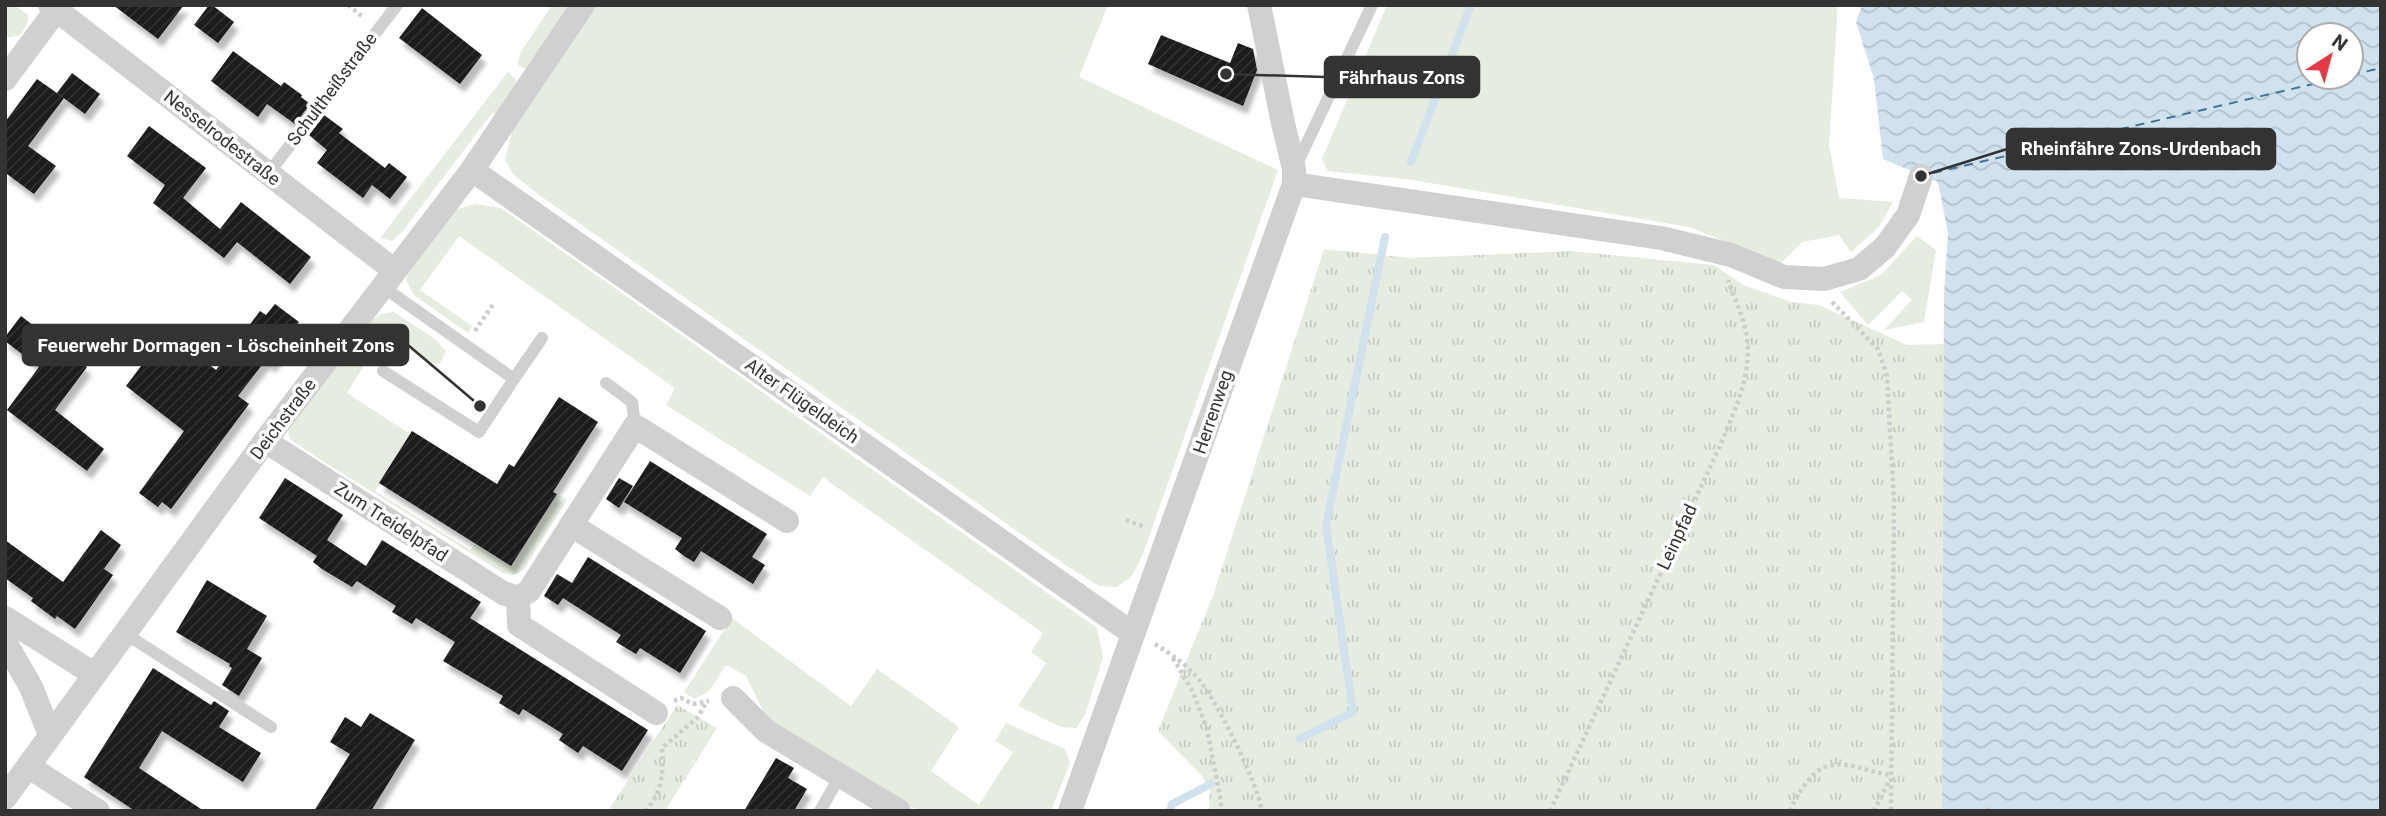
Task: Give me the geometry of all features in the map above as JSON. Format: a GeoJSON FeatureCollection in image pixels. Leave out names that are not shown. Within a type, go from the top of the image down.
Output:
{"type":"FeatureCollection","features":[{"type":"Feature","properties":{"kind":"street","name":"Deichstraße"},"geometry":{"type":"LineString","coordinates":[[5,798],[265,442],[472,170],[583,5]]}},
{"type":"Feature","properties":{"kind":"street"},"geometry":{"type":"LineString","coordinates":[[1259,5],[1294,176],[1661,238],[1731,255],[1784,277],[1826,288],[1858,269],[1885,247],[1908,215],[1921,176]]}},
{"type":"Feature","properties":{"kind":"street","name":"Nesselrodestraße"},"geometry":{"type":"LineString","coordinates":[[56,7],[268,174],[389,279]]}},
{"type":"Feature","properties":{"kind":"street"},"geometry":{"type":"LineString","coordinates":[[5,79],[56,7]]}},
{"type":"Feature","properties":{"kind":"street"},"geometry":{"type":"LineString","coordinates":[[5,46],[35,40]]}},
{"type":"Feature","properties":{"kind":"street","name":"Alter Flügeldeich"},"geometry":{"type":"LineString","coordinates":[[472,170],[1132,633]]}},
{"type":"Feature","properties":{"kind":"street","name":"Herrenweg"},"geometry":{"type":"LineString","coordinates":[[1070,811],[1294,176]]}},
{"type":"Feature","properties":{"kind":"street"},"geometry":{"type":"LineString","coordinates":[[656,713],[519,625],[518,598],[528,591],[635,426],[787,521]]}},
{"type":"Feature","properties":{"kind":"street","name":"Zum Treidelpfad"},"geometry":{"type":"LineString","coordinates":[[265,442],[503,593],[518,598]]}},
{"type":"Feature","properties":{"kind":"street"},"geometry":{"type":"LineString","coordinates":[[571,525],[720,618]]}},
{"type":"Feature","properties":{"kind":"street"},"geometry":{"type":"LineString","coordinates":[[5,618],[94,674]]}},
{"type":"Feature","properties":{"kind":"street"},"geometry":{"type":"LineString","coordinates":[[5,642],[31,687],[50,735]]}},
{"type":"Feature","properties":{"kind":"street"},"geometry":{"type":"LineString","coordinates":[[733,698],[766,731],[889,809]]}},
{"type":"Feature","properties":{"kind":"street"},"geometry":{"type":"LineString","coordinates":[[29,767],[98,811]]}},
{"type":"Feature","properties":{"kind":"lane","name":"Schultheißstraße"},"geometry":{"type":"LineString","coordinates":[[268,174],[397,5]]}},
{"type":"Feature","properties":{"kind":"lane"},"geometry":{"type":"LineString","coordinates":[[1294,176],[1372,5]]}},
{"type":"Feature","properties":{"kind":"lane"},"geometry":{"type":"LineString","coordinates":[[389,279],[465,345],[514,379]]}},
{"type":"Feature","properties":{"kind":"lane"},"geometry":{"type":"LineString","coordinates":[[383,371],[479,432],[542,338]]}},
{"type":"Feature","properties":{"kind":"lane"},"geometry":{"type":"LineString","coordinates":[[607,383],[632,402],[635,426]]}},
{"type":"Feature","properties":{"kind":"lane"},"geometry":{"type":"LineString","coordinates":[[124,633],[271,727]]}},
{"type":"Feature","properties":{"kind":"lane"},"geometry":{"type":"LineString","coordinates":[[820,811],[840,776]]}},
{"type":"Feature","properties":{"kind":"path","name":"Leinpfad"},"geometry":{"type":"LineString","coordinates":[[1550,811],[1719,448],[1742,391],[1748,361],[1746,332],[1725,273],[1731,255]]}},
{"type":"Feature","properties":{"kind":"path"},"geometry":{"type":"LineString","coordinates":[[1826,288],[1878,349],[1887,376],[1894,501],[1891,811]]}},
{"type":"Feature","properties":{"kind":"path"},"geometry":{"type":"LineString","coordinates":[[465,345],[494,303]]}},
{"type":"Feature","properties":{"kind":"path"},"geometry":{"type":"LineString","coordinates":[[1221,811],[1222,803],[1206,729],[1193,692],[1171,654],[1196,675],[1214,701],[1245,765],[1262,811]]}},
{"type":"Feature","properties":{"kind":"path"},"geometry":{"type":"LineString","coordinates":[[656,713],[681,698],[692,704],[733,698]]}},
{"type":"Feature","properties":{"kind":"path"},"geometry":{"type":"LineString","coordinates":[[645,811],[660,787],[662,748],[698,717],[707,701]]}},
{"type":"Feature","properties":{"kind":"path"},"geometry":{"type":"LineString","coordinates":[[1790,811],[1799,792],[1813,774],[1829,764],[1841,763],[1874,773],[1892,775]]}},
{"type":"Feature","properties":{"kind":"path"},"geometry":{"type":"LineString","coordinates":[[1874,811],[1892,775]]}},
{"type":"Feature","properties":{"kind":"green space"},"geometry":{"type":"Polygon","coordinates":[[[5,5],[14,5],[28,15],[28,22],[20,35],[5,38],[5,5]]]}},
{"type":"Feature","properties":{"kind":"green space"},"geometry":{"type":"Polygon","coordinates":[[[552,5],[571,5],[525,69],[517,64],[521,52],[552,5]]]}},
{"type":"Feature","properties":{"kind":"green space"},"geometry":{"type":"Polygon","coordinates":[[[594,5],[1108,5],[1079,77],[1278,170],[1143,554],[1132,576],[1117,587],[1099,586],[1064,564],[539,195],[513,174],[505,160],[514,123],[594,5]]]}},
{"type":"Feature","properties":{"kind":"green space"},"geometry":{"type":"Polygon","coordinates":[[[1387,5],[1838,5],[1829,145],[1839,198],[1893,202],[1879,227],[1851,252],[1839,235],[1802,242],[1781,263],[1689,227],[1412,180],[1328,171],[1322,159],[1387,5]]]}},
{"type":"Feature","properties":{"kind":"green space"},"geometry":{"type":"Polygon","coordinates":[[[508,72],[516,80],[515,88],[496,114],[492,113],[402,232],[392,241],[380,238],[508,72]]]}},
{"type":"Feature","properties":{"kind":"green space"},"geometry":{"type":"Polygon","coordinates":[[[475,204],[501,208],[1097,628],[1103,657],[1085,715],[1076,728],[1061,727],[1018,706],[1046,663],[1031,652],[1043,633],[824,476],[810,496],[666,405],[675,388],[459,236],[420,290],[472,326],[468,333],[414,295],[406,280],[408,273],[455,210],[475,204]]]}},
{"type":"Feature","properties":{"kind":"green space"},"geometry":{"type":"Polygon","coordinates":[[[1917,236],[1936,250],[1924,322],[1884,330],[1912,300],[1902,291],[1868,325],[1840,292],[1881,275],[1917,236]]]}},
{"type":"Feature","properties":{"kind":"green space"},"geometry":{"type":"Polygon","coordinates":[[[1324,249],[1410,258],[1570,251],[1714,265],[1743,285],[1791,302],[1819,305],[1907,345],[1945,344],[1944,811],[1209,811],[1210,790],[1202,776],[1158,731],[1214,593],[1324,249]]]}},
{"type":"Feature","properties":{"kind":"green space"},"geometry":{"type":"Polygon","coordinates":[[[394,312],[435,339],[446,351],[440,363],[430,363],[389,337],[376,358],[368,359],[347,393],[410,434],[375,491],[470,550],[475,544],[511,566],[557,494],[567,500],[523,570],[514,575],[503,573],[321,460],[291,440],[288,434],[289,428],[371,321],[381,314],[394,312]]]}},
{"type":"Feature","properties":{"kind":"green space"},"geometry":{"type":"Polygon","coordinates":[[[732,618],[851,706],[877,669],[959,727],[931,771],[979,805],[1013,752],[995,741],[1006,723],[1065,749],[1070,763],[1051,811],[918,811],[771,727],[746,676],[726,665],[709,691],[694,699],[684,692],[732,618]]]}},
{"type":"Feature","properties":{"kind":"green space"},"geometry":{"type":"Polygon","coordinates":[[[677,705],[717,728],[665,811],[608,811],[677,705]]]}},
{"type":"Feature","properties":{"kind":"water"},"geometry":{"type":"Polygon","coordinates":[[[1862,5],[2381,5],[2381,811],[1942,811],[1944,294],[1948,233],[1938,182],[1883,159],[1874,79],[1856,22],[1862,5]]]}},
{"type":"Feature","properties":{"kind":"building"},"geometry":{"type":"Polygon","coordinates":[[[113,5],[184,5],[158,39],[113,5]]]}},
{"type":"Feature","properties":{"kind":"building"},"geometry":{"type":"Polygon","coordinates":[[[209,5],[234,22],[218,43],[194,25],[209,5]]]}},
{"type":"Feature","properties":{"kind":"building"},"geometry":{"type":"Polygon","coordinates":[[[422,8],[482,55],[460,84],[399,38],[422,8]]]}},
{"type":"Feature","properties":{"kind":"building"},"geometry":{"type":"Polygon","coordinates":[[[1161,35],[1230,63],[1238,43],[1253,49],[1257,70],[1243,106],[1148,64],[1161,35]]]}},
{"type":"Feature","properties":{"kind":"building"},"geometry":{"type":"Polygon","coordinates":[[[233,51],[281,86],[284,82],[310,104],[295,124],[267,104],[258,117],[211,81],[233,51]]]}},
{"type":"Feature","properties":{"kind":"building"},"geometry":{"type":"Polygon","coordinates":[[[72,73],[100,94],[85,114],[57,93],[72,73]]]}},
{"type":"Feature","properties":{"kind":"building"},"geometry":{"type":"Polygon","coordinates":[[[37,79],[64,98],[28,146],[56,166],[34,194],[7,174],[5,177],[5,122],[37,79]]]}},
{"type":"Feature","properties":{"kind":"building"},"geometry":{"type":"Polygon","coordinates":[[[324,115],[343,129],[339,133],[385,168],[389,163],[407,177],[390,199],[372,185],[363,198],[317,163],[327,150],[309,135],[324,115]]]}},
{"type":"Feature","properties":{"kind":"building"},"geometry":{"type":"Polygon","coordinates":[[[149,126],[206,168],[183,198],[220,229],[241,202],[311,257],[290,284],[237,242],[224,258],[153,203],[165,185],[127,156],[149,126]]]}},
{"type":"Feature","properties":{"kind":"building"},"geometry":{"type":"Polygon","coordinates":[[[275,304],[299,322],[290,333],[294,336],[271,365],[265,361],[238,396],[249,404],[171,509],[162,502],[158,507],[139,493],[184,431],[126,386],[163,337],[180,349],[183,345],[216,370],[260,311],[266,315],[275,304]]]}},
{"type":"Feature","properties":{"kind":"building"},"geometry":{"type":"Polygon","coordinates":[[[21,316],[87,367],[55,410],[104,449],[87,471],[7,410],[39,367],[5,341],[5,337],[21,316]]]}},
{"type":"Feature","properties":{"kind":"building"},"geometry":{"type":"Polygon","coordinates":[[[559,397],[598,422],[553,492],[557,494],[511,566],[379,483],[412,431],[497,484],[509,464],[514,467],[559,397]]]}},
{"type":"Feature","properties":{"kind":"building"},"geometry":{"type":"Polygon","coordinates":[[[650,461],[767,534],[752,557],[765,565],[753,584],[701,551],[694,562],[684,556],[675,549],[682,538],[624,502],[650,461]]]}},
{"type":"Feature","properties":{"kind":"building"},"geometry":{"type":"Polygon","coordinates":[[[285,478],[343,515],[327,540],[366,566],[382,540],[481,602],[470,618],[648,730],[622,771],[583,746],[578,753],[559,740],[563,734],[523,709],[519,715],[499,703],[503,696],[443,661],[455,642],[416,618],[412,624],[392,612],[396,606],[357,581],[352,587],[322,569],[313,562],[317,556],[259,518],[285,478]]]}},
{"type":"Feature","properties":{"kind":"building"},"geometry":{"type":"Polygon","coordinates":[[[619,478],[633,486],[619,508],[606,499],[619,478]]]}},
{"type":"Feature","properties":{"kind":"building"},"geometry":{"type":"Polygon","coordinates":[[[101,530],[121,545],[104,569],[113,575],[75,629],[57,616],[55,619],[31,601],[33,598],[5,578],[5,540],[63,582],[101,530]]]}},
{"type":"Feature","properties":{"kind":"building"},"geometry":{"type":"Polygon","coordinates":[[[588,557],[706,631],[680,673],[640,648],[636,654],[616,642],[621,635],[563,598],[558,605],[544,596],[557,574],[572,583],[588,557]]]}},
{"type":"Feature","properties":{"kind":"building"},"geometry":{"type":"Polygon","coordinates":[[[207,580],[267,616],[247,649],[262,658],[239,696],[222,685],[232,668],[230,664],[176,632],[207,580]]]}},
{"type":"Feature","properties":{"kind":"building"},"geometry":{"type":"Polygon","coordinates":[[[153,668],[211,705],[214,701],[229,711],[219,727],[261,753],[243,782],[162,731],[139,768],[204,811],[135,811],[84,777],[153,668]]]}},
{"type":"Feature","properties":{"kind":"building"},"geometry":{"type":"Polygon","coordinates":[[[370,713],[415,740],[371,811],[314,811],[350,754],[330,742],[345,717],[361,727],[370,713]]]}},
{"type":"Feature","properties":{"kind":"building"},"geometry":{"type":"Polygon","coordinates":[[[776,758],[794,768],[788,778],[807,789],[794,811],[744,811],[776,758]]]}},
{"type":"Feature","properties":{"kind":"waterway"},"geometry":{"type":"LineString","coordinates":[[1411,162],[1471,5]]}},
{"type":"Feature","properties":{"kind":"waterway"},"geometry":{"type":"LineString","coordinates":[[1300,739],[1353,712],[1326,525],[1385,237]]}},
{"type":"Feature","properties":{"kind":"waterway"},"geometry":{"type":"LineString","coordinates":[[1170,811],[1172,804],[1211,784]]}},
{"type":"Feature","properties":{"kind":"ferry route"},"geometry":{"type":"LineString","coordinates":[[2365,72],[2381,68]]}},
{"type":"Feature","properties":{"kind":"ferry route"},"geometry":{"type":"LineString","coordinates":[[1933,173],[2295,88]]}},
{"type":"Feature","properties":{"kind":"place","name":"Fährhaus Zons"},"geometry":{"type":"Point","coordinates":[1226,74]}},
{"type":"Feature","properties":{"kind":"place","name":"Rheinfähre Zons-Urdenbach"},"geometry":{"type":"Point","coordinates":[1921,176]}},
{"type":"Feature","properties":{"kind":"place","name":"Feuerwehr Dormagen - Löscheinheit Zons"},"geometry":{"type":"Point","coordinates":[480,406]}}]}
